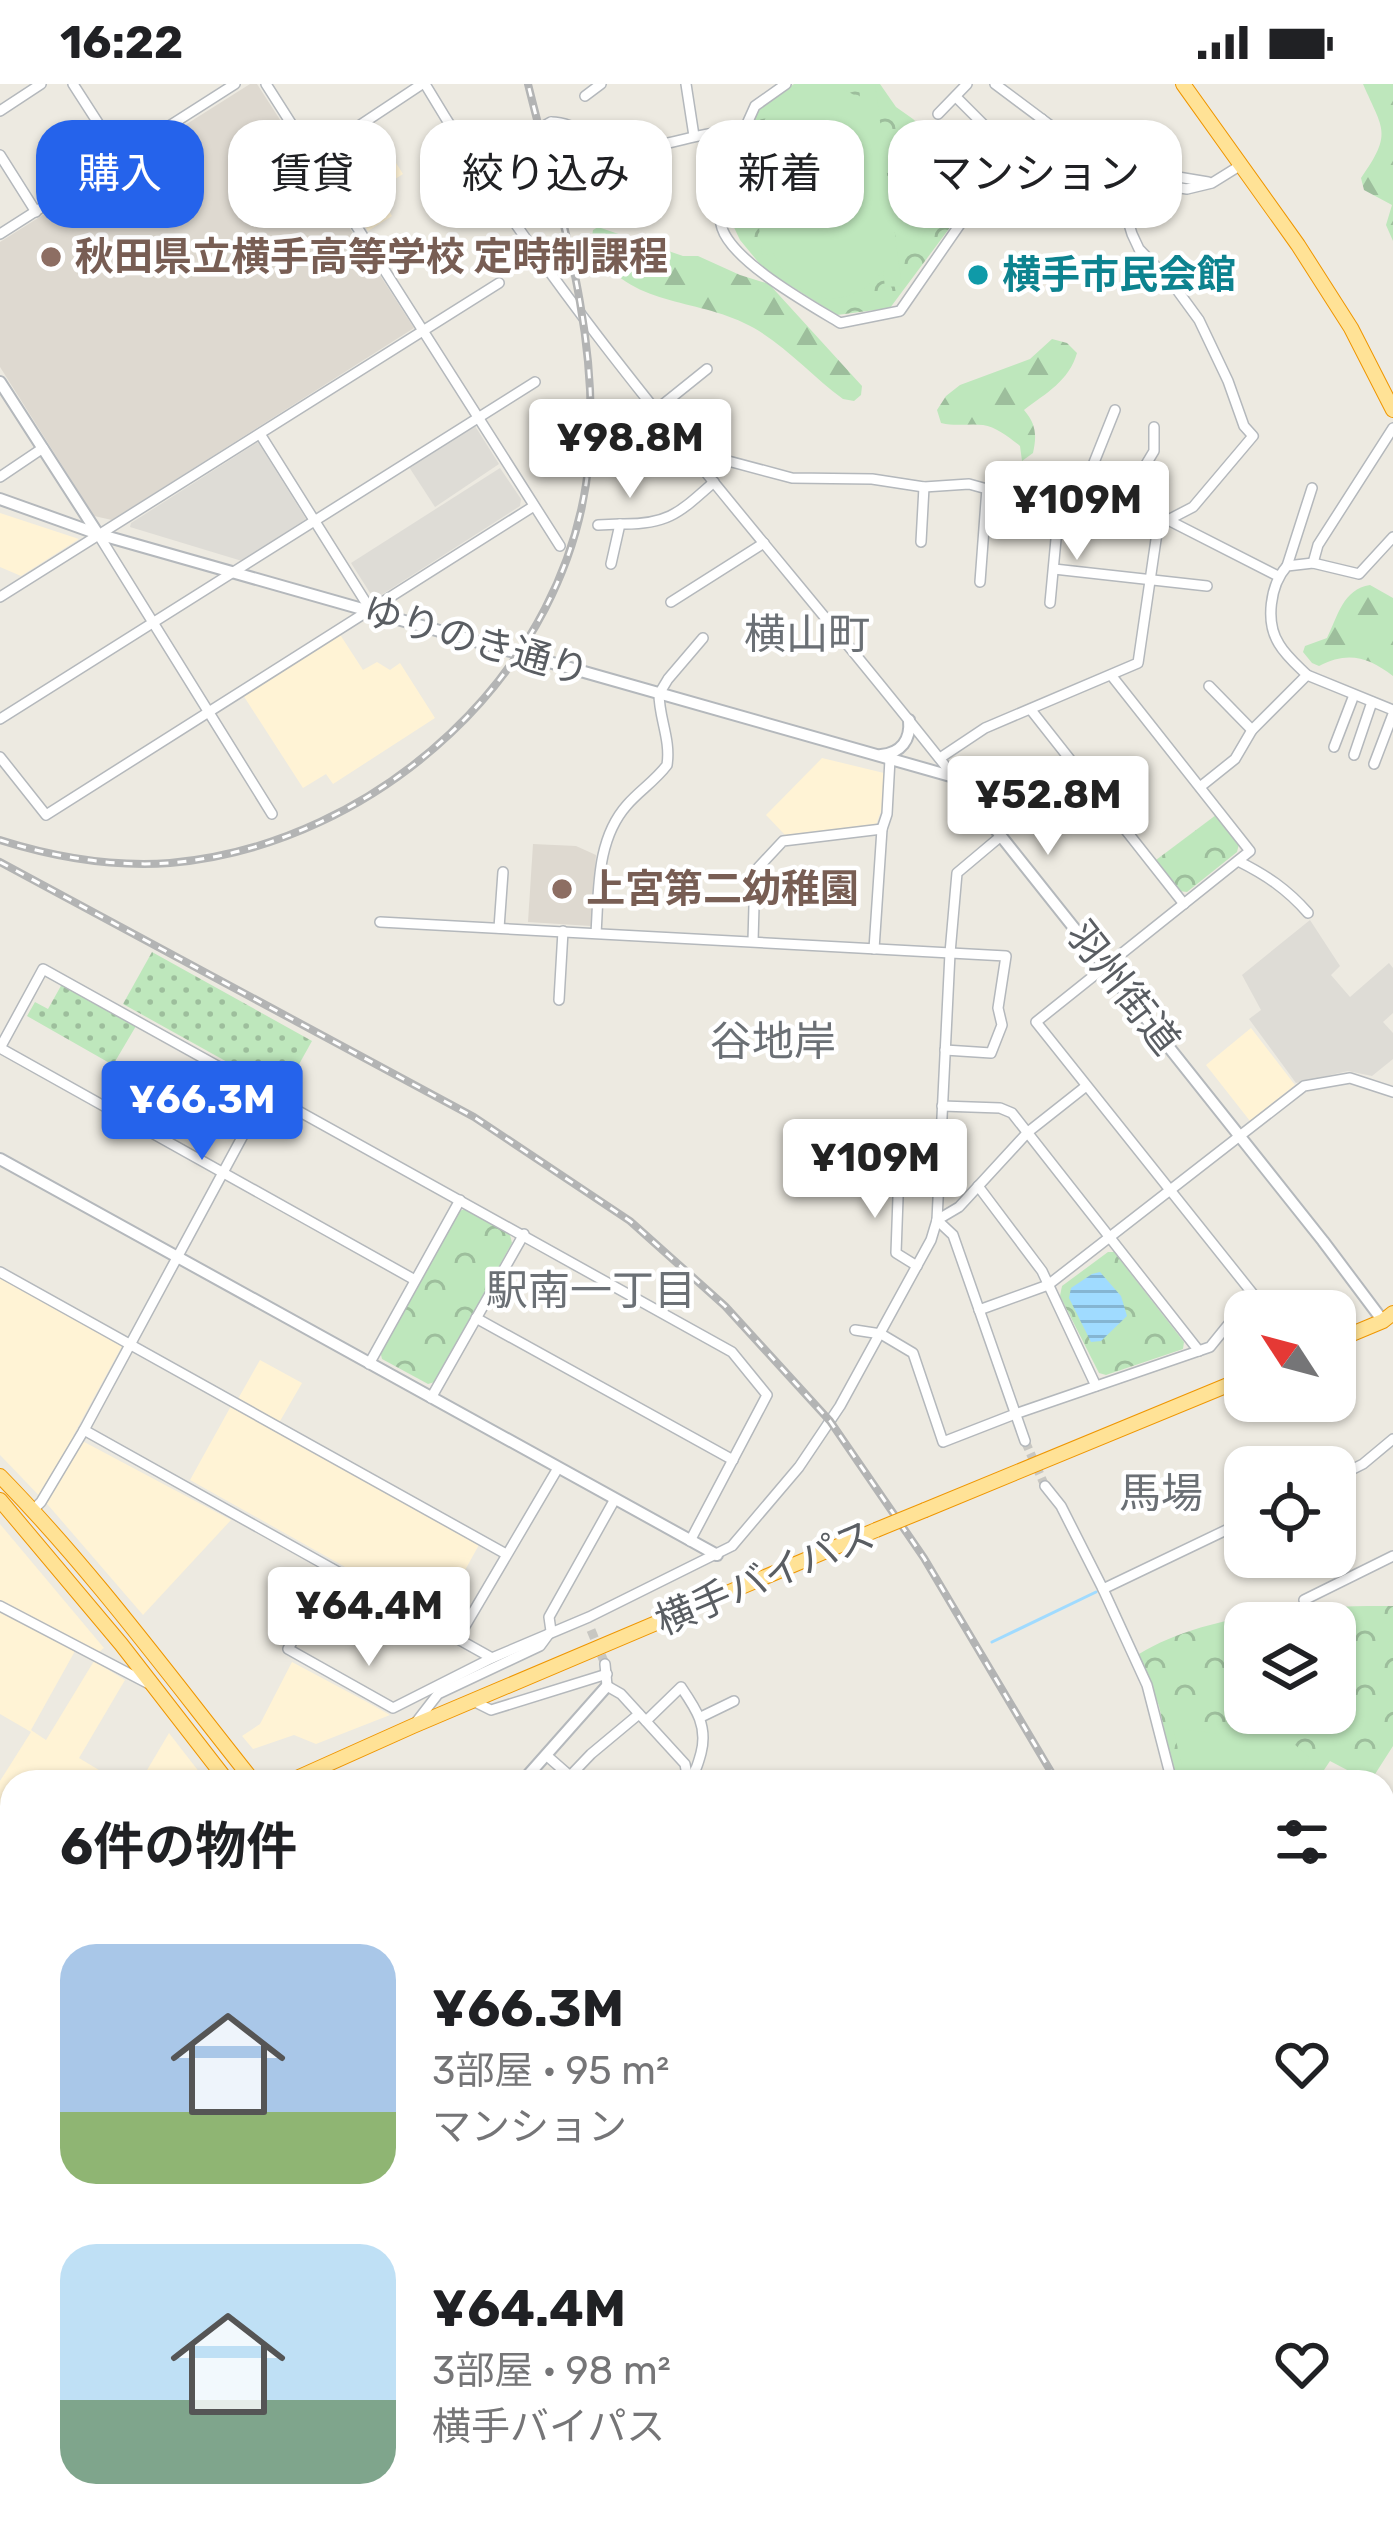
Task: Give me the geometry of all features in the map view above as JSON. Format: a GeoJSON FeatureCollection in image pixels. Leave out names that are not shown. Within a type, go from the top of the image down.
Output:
{"type":"FeatureCollection","features":[{"type":"Feature","properties":{"kind":"highway"},"geometry":{"type":"LineString","coordinates":[[1183,84],[1298,245],[1351,328],[1393,410]]}},
{"type":"Feature","properties":{"kind":"highway"},"geometry":{"type":"LineString","coordinates":[[1356,1334],[1390,1322]]}},
{"type":"Feature","properties":{"kind":"highway","name":"横手バイパス"},"geometry":{"type":"LineString","coordinates":[[326,1770],[473,1700],[1224,1387]]}},
{"type":"Feature","properties":{"kind":"highway"},"geometry":{"type":"LineString","coordinates":[[0,1476],[134,1628],[245,1770]]}},
{"type":"Feature","properties":{"kind":"highway"},"geometry":{"type":"LineString","coordinates":[[0,1500],[220,1770]]}},
{"type":"Feature","properties":{"kind":"street"},"geometry":{"type":"LineString","coordinates":[[0,111],[41,84]]}},
{"type":"Feature","properties":{"kind":"street"},"geometry":{"type":"LineString","coordinates":[[73,84],[96,120]]}},
{"type":"Feature","properties":{"kind":"street"},"geometry":{"type":"LineString","coordinates":[[178,120],[235,84]]}},
{"type":"Feature","properties":{"kind":"street"},"geometry":{"type":"LineString","coordinates":[[266,84],[289,120]]}},
{"type":"Feature","properties":{"kind":"street"},"geometry":{"type":"LineString","coordinates":[[369,120],[425,84]]}},
{"type":"Feature","properties":{"kind":"street","name":"羽州街道"},"geometry":{"type":"LineString","coordinates":[[425,84],[446,120]]}},
{"type":"Feature","properties":{"kind":"street"},"geometry":{"type":"LineString","coordinates":[[585,96],[601,84]]}},
{"type":"Feature","properties":{"kind":"street"},"geometry":{"type":"LineString","coordinates":[[672,141],[694,136],[686,84]]}},
{"type":"Feature","properties":{"kind":"street"},"geometry":{"type":"LineString","coordinates":[[750,120],[754,106],[786,84]]}},
{"type":"Feature","properties":{"kind":"street"},"geometry":{"type":"LineString","coordinates":[[938,114],[967,84]]}},
{"type":"Feature","properties":{"kind":"street"},"geometry":{"type":"LineString","coordinates":[[994,84],[1042,119]]}},
{"type":"Feature","properties":{"kind":"street"},"geometry":{"type":"LineString","coordinates":[[956,97],[979,120]]}},
{"type":"Feature","properties":{"kind":"street"},"geometry":{"type":"LineString","coordinates":[[553,120],[561,114]]}},
{"type":"Feature","properties":{"kind":"street"},"geometry":{"type":"LineString","coordinates":[[0,155],[36,212],[0,234]]}},
{"type":"Feature","properties":{"kind":"street"},"geometry":{"type":"LineString","coordinates":[[722,228],[726,238],[766,277],[840,323],[900,311],[974,204],[1081,172],[1187,189],[1212,183],[1241,165]]}},
{"type":"Feature","properties":{"kind":"street"},"geometry":{"type":"LineString","coordinates":[[1182,179],[1212,183]]}},
{"type":"Feature","properties":{"kind":"street"},"geometry":{"type":"LineString","coordinates":[[357,228],[560,546]]}},
{"type":"Feature","properties":{"kind":"street","name":"羽州街道"},"geometry":{"type":"LineString","coordinates":[[518,228],[583,319],[1390,1322]]}},
{"type":"Feature","properties":{"kind":"street"},"geometry":{"type":"LineString","coordinates":[[1130,228],[1139,249],[1199,320],[1244,426],[1253,436],[1192,507],[1163,519]]}},
{"type":"Feature","properties":{"kind":"street"},"geometry":{"type":"LineString","coordinates":[[0,597],[499,283]]}},
{"type":"Feature","properties":{"kind":"street"},"geometry":{"type":"LineString","coordinates":[[656,410],[707,368]]}},
{"type":"Feature","properties":{"kind":"street"},"geometry":{"type":"LineString","coordinates":[[0,382],[272,814]]}},
{"type":"Feature","properties":{"kind":"street"},"geometry":{"type":"LineString","coordinates":[[0,719],[536,382]]}},
{"type":"Feature","properties":{"kind":"street"},"geometry":{"type":"LineString","coordinates":[[1071,520],[1115,410]]}},
{"type":"Feature","properties":{"kind":"street"},"geometry":{"type":"LineString","coordinates":[[1121,522],[1136,481],[1154,451],[1154,427]]}},
{"type":"Feature","properties":{"kind":"street"},"geometry":{"type":"LineString","coordinates":[[1312,563],[1318,545],[1393,428]]}},
{"type":"Feature","properties":{"kind":"street"},"geometry":{"type":"LineString","coordinates":[[260,434],[370,609]]}},
{"type":"Feature","properties":{"kind":"street"},"geometry":{"type":"LineString","coordinates":[[0,477],[43,448]]}},
{"type":"Feature","properties":{"kind":"street"},"geometry":{"type":"LineString","coordinates":[[688,449],[792,478],[872,479],[924,487],[969,484],[1071,520],[1163,519],[1278,576]]}},
{"type":"Feature","properties":{"kind":"street"},"geometry":{"type":"LineString","coordinates":[[598,525],[665,520],[714,482]]}},
{"type":"Feature","properties":{"kind":"street"},"geometry":{"type":"LineString","coordinates":[[921,542],[924,487]]}},
{"type":"Feature","properties":{"kind":"street"},"geometry":{"type":"LineString","coordinates":[[980,582],[987,488]]}},
{"type":"Feature","properties":{"kind":"street"},"geometry":{"type":"LineString","coordinates":[[1312,488],[1287,566],[1274,589],[1271,610],[1276,641],[1307,675],[1393,712],[1374,764]]}},
{"type":"Feature","properties":{"kind":"street","name":"ゆりのき通り"},"geometry":{"type":"LineString","coordinates":[[0,500],[98,534],[954,777]]}},
{"type":"Feature","properties":{"kind":"street"},"geometry":{"type":"LineString","coordinates":[[0,758],[46,815],[534,506]]}},
{"type":"Feature","properties":{"kind":"street"},"geometry":{"type":"LineString","coordinates":[[1050,603],[1058,518]]}},
{"type":"Feature","properties":{"kind":"street"},"geometry":{"type":"LineString","coordinates":[[940,758],[985,728],[1138,663],[1163,519]]}},
{"type":"Feature","properties":{"kind":"street"},"geometry":{"type":"LineString","coordinates":[[611,564],[620,524]]}},
{"type":"Feature","properties":{"kind":"street"},"geometry":{"type":"LineString","coordinates":[[1287,566],[1312,563],[1359,574],[1393,537]]}},
{"type":"Feature","properties":{"kind":"street"},"geometry":{"type":"LineString","coordinates":[[671,602],[764,543]]}},
{"type":"Feature","properties":{"kind":"street"},"geometry":{"type":"LineString","coordinates":[[1054,569],[1207,586]]}},
{"type":"Feature","properties":{"kind":"street"},"geometry":{"type":"LineString","coordinates":[[596,933],[606,844],[627,804],[667,765],[659,694],[703,638]]}},
{"type":"Feature","properties":{"kind":"street"},"geometry":{"type":"LineString","coordinates":[[855,1330],[880,1334],[913,1353],[943,1442],[1210,1347],[1253,1294],[1036,1022],[1250,851],[1111,675]]}},
{"type":"Feature","properties":{"kind":"street"},"geometry":{"type":"LineString","coordinates":[[1200,787],[1235,759],[1252,730],[1307,675]]}},
{"type":"Feature","properties":{"kind":"street"},"geometry":{"type":"LineString","coordinates":[[1209,686],[1252,730]]}},
{"type":"Feature","properties":{"kind":"street"},"geometry":{"type":"LineString","coordinates":[[1334,747],[1354,694]]}},
{"type":"Feature","properties":{"kind":"street"},"geometry":{"type":"LineString","coordinates":[[1354,755],[1372,702]]}},
{"type":"Feature","properties":{"kind":"street"},"geometry":{"type":"LineString","coordinates":[[1031,710],[1184,904]]}},
{"type":"Feature","properties":{"kind":"street"},"geometry":{"type":"LineString","coordinates":[[874,949],[886,814],[884,757],[901,748],[909,735],[908,720]]}},
{"type":"Feature","properties":{"kind":"street"},"geometry":{"type":"LineString","coordinates":[[753,941],[755,871],[783,841],[882,829]]}},
{"type":"Feature","properties":{"kind":"street"},"geometry":{"type":"LineString","coordinates":[[332,1569],[287,1649],[393,1708],[717,1555],[744,1534],[799,1467],[840,1406],[931,1240],[937,1220],[957,873],[1001,836]]}},
{"type":"Feature","properties":{"kind":"street"},"geometry":{"type":"LineString","coordinates":[[1238,861],[1270,877],[1308,913]]}},
{"type":"Feature","properties":{"kind":"street"},"geometry":{"type":"LineString","coordinates":[[499,928],[503,872]]}},
{"type":"Feature","properties":{"kind":"street"},"geometry":{"type":"LineString","coordinates":[[380,922],[1006,956],[998,1008],[1002,1025],[991,1053],[945,1050]]}},
{"type":"Feature","properties":{"kind":"street"},"geometry":{"type":"LineString","coordinates":[[559,1000],[563,931]]}},
{"type":"Feature","properties":{"kind":"street"},"geometry":{"type":"LineString","coordinates":[[415,1280],[0,1048],[44,969],[732,1352],[767,1395],[691,1541]]}},
{"type":"Feature","properties":{"kind":"street"},"geometry":{"type":"LineString","coordinates":[[980,1310],[1048,1285],[1304,1085],[1350,1078],[1393,1092]]}},
{"type":"Feature","properties":{"kind":"street"},"geometry":{"type":"LineString","coordinates":[[937,1220],[959,1208],[1028,1132],[1085,1087]]}},
{"type":"Feature","properties":{"kind":"street"},"geometry":{"type":"LineString","coordinates":[[33,1510],[84,1430],[267,1091]]}},
{"type":"Feature","properties":{"kind":"street"},"geometry":{"type":"LineString","coordinates":[[942,1106],[1000,1108],[1012,1113],[1199,1351]]}},
{"type":"Feature","properties":{"kind":"street"},"geometry":{"type":"LineString","coordinates":[[865,1140],[940,1143]]}},
{"type":"Feature","properties":{"kind":"street"},"geometry":{"type":"LineString","coordinates":[[900,1142],[896,1253],[917,1266]]}},
{"type":"Feature","properties":{"kind":"street"},"geometry":{"type":"LineString","coordinates":[[0,1159],[717,1555]]}},
{"type":"Feature","properties":{"kind":"street"},"geometry":{"type":"LineString","coordinates":[[978,1186],[1042,1271],[1096,1386]]}},
{"type":"Feature","properties":{"kind":"street"},"geometry":{"type":"LineString","coordinates":[[369,1364],[460,1200]]}},
{"type":"Feature","properties":{"kind":"street"},"geometry":{"type":"LineString","coordinates":[[937,1220],[953,1235],[1025,1442]]}},
{"type":"Feature","properties":{"kind":"street"},"geometry":{"type":"LineString","coordinates":[[430,1398],[524,1234]]}},
{"type":"Feature","properties":{"kind":"street"},"geometry":{"type":"LineString","coordinates":[[0,1272],[506,1554]]}},
{"type":"Feature","properties":{"kind":"street"},"geometry":{"type":"LineString","coordinates":[[476,1318],[733,1460]]}},
{"type":"Feature","properties":{"kind":"street"},"geometry":{"type":"LineString","coordinates":[[84,1430],[492,1658]]}},
{"type":"Feature","properties":{"kind":"street"},"geometry":{"type":"LineString","coordinates":[[1356,1468],[1393,1439]]}},
{"type":"Feature","properties":{"kind":"street"},"geometry":{"type":"LineString","coordinates":[[458,1638],[558,1468]]}},
{"type":"Feature","properties":{"kind":"street"},"geometry":{"type":"LineString","coordinates":[[1045,1486],[1061,1506],[1147,1685],[1169,1770]]}},
{"type":"Feature","properties":{"kind":"street"},"geometry":{"type":"LineString","coordinates":[[413,1726],[438,1694],[540,1646],[550,1631],[550,1617],[615,1499]]}},
{"type":"Feature","properties":{"kind":"street"},"geometry":{"type":"LineString","coordinates":[[1103,1589],[1224,1531]]}},
{"type":"Feature","properties":{"kind":"street"},"geometry":{"type":"LineString","coordinates":[[1304,1600],[1393,1556]]}},
{"type":"Feature","properties":{"kind":"street"},"geometry":{"type":"LineString","coordinates":[[0,1606],[154,1686]]}},
{"type":"Feature","properties":{"kind":"street"},"geometry":{"type":"LineString","coordinates":[[589,1617],[591,1630]]}},
{"type":"Feature","properties":{"kind":"street"},"geometry":{"type":"LineString","coordinates":[[473,1700],[491,1710],[606,1674]]}},
{"type":"Feature","properties":{"kind":"street"},"geometry":{"type":"LineString","coordinates":[[606,1674],[686,1770]]}},
{"type":"Feature","properties":{"kind":"street"},"geometry":{"type":"LineString","coordinates":[[533,1770],[606,1674]]}},
{"type":"Feature","properties":{"kind":"street"},"geometry":{"type":"LineString","coordinates":[[581,1770],[591,1754],[681,1687],[701,1717],[704,1742],[696,1770]]}},
{"type":"Feature","properties":{"kind":"street"},"geometry":{"type":"LineString","coordinates":[[701,1717],[734,1701]]}},
{"type":"Feature","properties":{"kind":"street"},"geometry":{"type":"LineString","coordinates":[[546,1755],[564,1770]]}},
{"type":"Feature","properties":{"kind":"shaded area"},"geometry":{"type":"Polygon","coordinates":[[[257,84],[280,120],[228,120],[228,228],[350,228],[414,328],[112,520],[94,516],[0,367],[0,242],[36,219],[36,228],[204,228],[204,120],[193,120],[257,84]]]}},
{"type":"Feature","properties":{"kind":"shaded area"},"geometry":{"type":"Polygon","coordinates":[[[475,426],[499,464],[435,507],[409,467],[475,426]]]}},
{"type":"Feature","properties":{"kind":"shaded area"},"geometry":{"type":"Polygon","coordinates":[[[258,442],[306,519],[242,561],[130,527],[131,523],[258,442]]]}},
{"type":"Feature","properties":{"kind":"shaded area"},"geometry":{"type":"Polygon","coordinates":[[[500,468],[521,499],[520,506],[378,597],[372,596],[351,563],[500,468]]]}},
{"type":"Feature","properties":{"kind":"shaded area"},"geometry":{"type":"Polygon","coordinates":[[[0,513],[79,539],[21,576],[0,567],[0,513]]]}},
{"type":"Feature","properties":{"kind":"shaded area"},"geometry":{"type":"Polygon","coordinates":[[[339,633],[363,670],[377,662],[390,670],[400,663],[435,718],[333,784],[326,774],[303,788],[243,695],[339,633]]]}},
{"type":"Feature","properties":{"kind":"shaded area"},"geometry":{"type":"Polygon","coordinates":[[[822,758],[884,773],[883,806],[876,825],[785,835],[766,815],[822,758]]]}},
{"type":"Feature","properties":{"kind":"shaded area","name":"上宮第二幼稚園"},"geometry":{"type":"Polygon","coordinates":[[[533,844],[576,846],[596,855],[591,926],[528,922],[533,844]]]}},
{"type":"Feature","properties":{"kind":"shaded area"},"geometry":{"type":"Polygon","coordinates":[[[1310,920],[1340,966],[1331,975],[1350,997],[1389,963],[1393,968],[1393,1013],[1383,1022],[1393,1033],[1393,1059],[1372,1076],[1348,1071],[1296,1083],[1249,1019],[1261,1010],[1242,975],[1310,920]]]}},
{"type":"Feature","properties":{"kind":"shaded area"},"geometry":{"type":"Polygon","coordinates":[[[1251,1028],[1295,1085],[1250,1121],[1206,1065],[1251,1028]]]}},
{"type":"Feature","properties":{"kind":"shaded area"},"geometry":{"type":"Polygon","coordinates":[[[0,1278],[122,1346],[73,1436],[231,1520],[143,1615],[0,1455],[0,1278]]]}},
{"type":"Feature","properties":{"kind":"shaded area"},"geometry":{"type":"Polygon","coordinates":[[[260,1360],[302,1383],[276,1428],[480,1543],[438,1619],[190,1480],[260,1360]]]}},
{"type":"Feature","properties":{"kind":"shaded area"},"geometry":{"type":"Polygon","coordinates":[[[0,1524],[104,1648],[99,1652],[0,1600],[0,1524]]]}},
{"type":"Feature","properties":{"kind":"shaded area"},"geometry":{"type":"Polygon","coordinates":[[[0,1610],[75,1651],[31,1730],[46,1740],[94,1661],[125,1680],[79,1758],[99,1770],[7,1770],[31,1732],[0,1714],[0,1610]]]}},
{"type":"Feature","properties":{"kind":"shaded area"},"geometry":{"type":"Polygon","coordinates":[[[292,1662],[390,1715],[316,1744],[294,1735],[253,1749],[242,1736],[260,1724],[292,1662]]]}},
{"type":"Feature","properties":{"kind":"shaded area"},"geometry":{"type":"Polygon","coordinates":[[[169,1733],[198,1770],[147,1770],[169,1733]]]}},
{"type":"Feature","properties":{"kind":"green space"},"geometry":{"type":"Polygon","coordinates":[[[794,84],[880,84],[896,107],[914,120],[888,120],[888,228],[950,228],[890,308],[837,315],[764,269],[740,240],[734,228],[864,228],[864,120],[754,120],[757,108],[794,84]]]}},
{"type":"Feature","properties":{"kind":"green space"},"geometry":{"type":"Polygon","coordinates":[[[804,84],[837,86],[860,98],[859,84],[875,84],[888,181],[888,228],[894,228],[902,286],[885,287],[883,271],[854,294],[822,298],[794,284],[774,253],[762,255],[759,228],[864,228],[864,120],[765,120],[787,92],[804,84]]]}},
{"type":"Feature","properties":{"kind":"green space"},"geometry":{"type":"Polygon","coordinates":[[[1363,84],[1393,84],[1393,241],[1386,225],[1392,205],[1364,190],[1361,178],[1378,151],[1382,131],[1363,84]]]}},
{"type":"Feature","properties":{"kind":"green space"},"geometry":{"type":"Polygon","coordinates":[[[601,228],[683,256],[698,256],[769,284],[862,386],[861,395],[854,401],[843,399],[754,328],[665,299],[624,280],[591,243],[593,230],[601,228]]]}},
{"type":"Feature","properties":{"kind":"green space"},"geometry":{"type":"Polygon","coordinates":[[[1052,339],[1067,343],[1077,353],[1063,379],[1024,410],[1034,430],[1033,453],[1022,461],[1020,446],[988,426],[941,423],[937,410],[960,385],[1030,359],[1052,339]]]}},
{"type":"Feature","properties":{"kind":"green space"},"geometry":{"type":"Polygon","coordinates":[[[1370,585],[1393,598],[1393,676],[1357,658],[1319,666],[1312,663],[1303,652],[1305,646],[1327,638],[1347,598],[1370,585]]]}},
{"type":"Feature","properties":{"kind":"green space"},"geometry":{"type":"Polygon","coordinates":[[[1216,815],[1239,844],[1237,852],[1187,892],[1179,891],[1156,860],[1216,815]]]}},
{"type":"Feature","properties":{"kind":"green space"},"geometry":{"type":"Polygon","coordinates":[[[152,952],[312,1041],[283,1093],[123,1004],[152,952]]]}},
{"type":"Feature","properties":{"kind":"green space"},"geometry":{"type":"Polygon","coordinates":[[[62,984],[136,1026],[113,1065],[27,1016],[35,1002],[48,1009],[62,984]]]}},
{"type":"Feature","properties":{"kind":"green space"},"geometry":{"type":"Polygon","coordinates":[[[465,1209],[510,1235],[512,1243],[435,1382],[428,1384],[382,1359],[380,1351],[456,1212],[465,1209]]]}},
{"type":"Feature","properties":{"kind":"green space"},"geometry":{"type":"Polygon","coordinates":[[[1114,1252],[1184,1342],[1183,1349],[1106,1375],[1099,1373],[1060,1296],[1062,1286],[1114,1252]]]}},
{"type":"Feature","properties":{"kind":"green space"},"geometry":{"type":"Polygon","coordinates":[[[1356,1606],[1393,1606],[1393,1746],[1378,1770],[1347,1770],[1330,1761],[1324,1770],[1173,1770],[1159,1706],[1139,1654],[1224,1622],[1224,1734],[1356,1734],[1356,1606]]]}},
{"type":"Feature","properties":{"kind":"green space"},"geometry":{"type":"Polygon","coordinates":[[[1173,1728],[1293,1743],[1309,1757],[1302,1770],[1183,1770],[1173,1728]]]}},
{"type":"Feature","properties":{"kind":"water"},"geometry":{"type":"Polygon","coordinates":[[[1100,1272],[1121,1296],[1127,1316],[1101,1341],[1091,1342],[1069,1298],[1071,1288],[1100,1272]]]}},
{"type":"Feature","properties":{"kind":"waterway"},"geometry":{"type":"LineString","coordinates":[[992,1642],[1096,1592]]}},
{"type":"Feature","properties":{"kind":"tunnel"},"geometry":{"type":"LineString","coordinates":[[1025,1441],[1045,1486]]}},
{"type":"Feature","properties":{"kind":"tunnel"},"geometry":{"type":"LineString","coordinates":[[591,1630],[605,1664]]}},
{"type":"Feature","properties":{"kind":"railway"},"geometry":{"type":"LineString","coordinates":[[0,840],[63,856],[127,863],[170,863],[247,849],[320,822],[389,783],[450,733],[503,675],[545,609],[574,536],[589,459],[591,412],[574,270],[528,84]]}},
{"type":"Feature","properties":{"kind":"railway"},"geometry":{"type":"LineString","coordinates":[[0,862],[474,1117],[630,1221],[725,1306],[830,1421],[924,1558],[1050,1770]]}},
{"type":"Feature","properties":{"kind":"place","name":"秋田県立横手高等学校 定時制課程"},"geometry":{"type":"Point","coordinates":[51,257]}},
{"type":"Feature","properties":{"kind":"place","name":"横手市民会館"},"geometry":{"type":"Point","coordinates":[978,275]}},
{"type":"Feature","properties":{"kind":"place","name":"上宮第二幼稚園"},"geometry":{"type":"Point","coordinates":[562,889]}},
{"type":"Feature","properties":{"kind":"district","name":"横山町"},"geometry":{"type":"Point","coordinates":[807,635]}},
{"type":"Feature","properties":{"kind":"district","name":"谷地岸"},"geometry":{"type":"Point","coordinates":[773,1042]}},
{"type":"Feature","properties":{"kind":"district","name":"駅南一丁目"},"geometry":{"type":"Point","coordinates":[591,1291]}},
{"type":"Feature","properties":{"kind":"district","name":"馬場"},"geometry":{"type":"Point","coordinates":[1161,1494]}}]}
